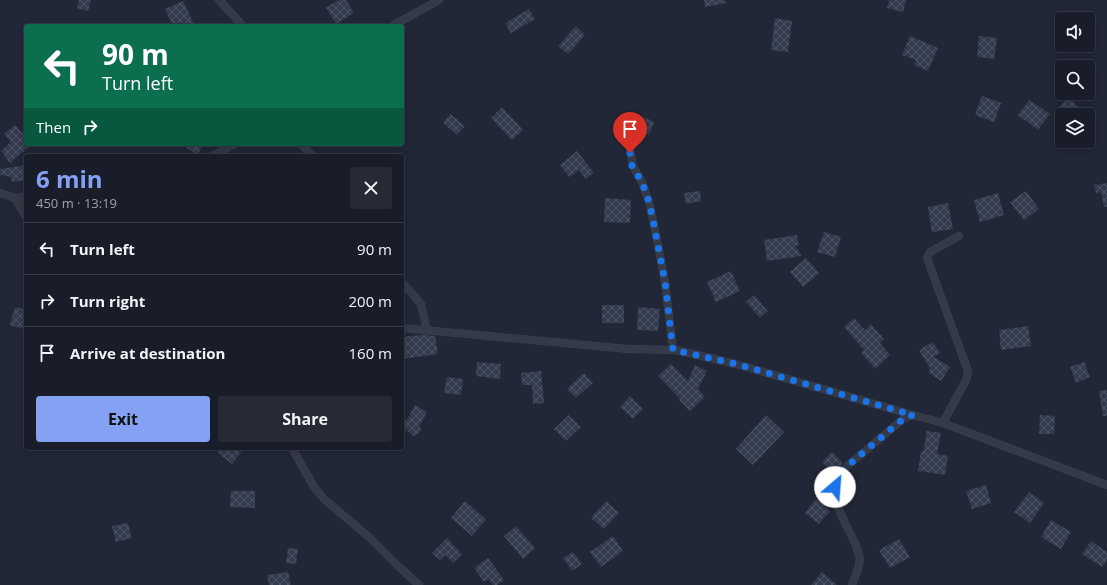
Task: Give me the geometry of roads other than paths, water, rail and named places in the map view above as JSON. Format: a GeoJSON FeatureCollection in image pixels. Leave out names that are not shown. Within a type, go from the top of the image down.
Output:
{"type":"FeatureCollection","features":[{"type":"Feature","properties":{"kind":"street"},"geometry":{"type":"LineString","coordinates":[[219,0],[241,24]]}},
{"type":"Feature","properties":{"kind":"street"},"geometry":{"type":"LineString","coordinates":[[396,24],[439,0]]}},
{"type":"Feature","properties":{"kind":"street"},"geometry":{"type":"LineString","coordinates":[[626,129],[632,166],[642,182],[649,202],[654,225],[665,282],[673,350]]}},
{"type":"Feature","properties":{"kind":"street"},"geometry":{"type":"LineString","coordinates":[[216,154],[231,146]]}},
{"type":"Feature","properties":{"kind":"street"},"geometry":{"type":"LineString","coordinates":[[304,146],[311,154]]}},
{"type":"Feature","properties":{"kind":"street"},"geometry":{"type":"LineString","coordinates":[[0,193],[15,198],[24,196]]}},
{"type":"Feature","properties":{"kind":"street"},"geometry":{"type":"LineString","coordinates":[[15,198],[24,214]]}},
{"type":"Feature","properties":{"kind":"street"},"geometry":{"type":"LineString","coordinates":[[943,423],[967,378],[968,371],[927,258],[930,252],[959,236]]}},
{"type":"Feature","properties":{"kind":"street"},"geometry":{"type":"LineString","coordinates":[[404,284],[421,304],[426,330]]}},
{"type":"Feature","properties":{"kind":"street"},"geometry":{"type":"LineString","coordinates":[[404,328],[628,349],[673,350],[736,364],[943,423],[1107,485]]}},
{"type":"Feature","properties":{"kind":"street"},"geometry":{"type":"LineString","coordinates":[[852,585],[859,564],[860,555],[840,513],[835,491],[835,480],[839,473],[903,419],[913,415]]}},
{"type":"Feature","properties":{"kind":"street"},"geometry":{"type":"LineString","coordinates":[[293,450],[314,487],[324,499],[358,528],[419,585]]}}]}
